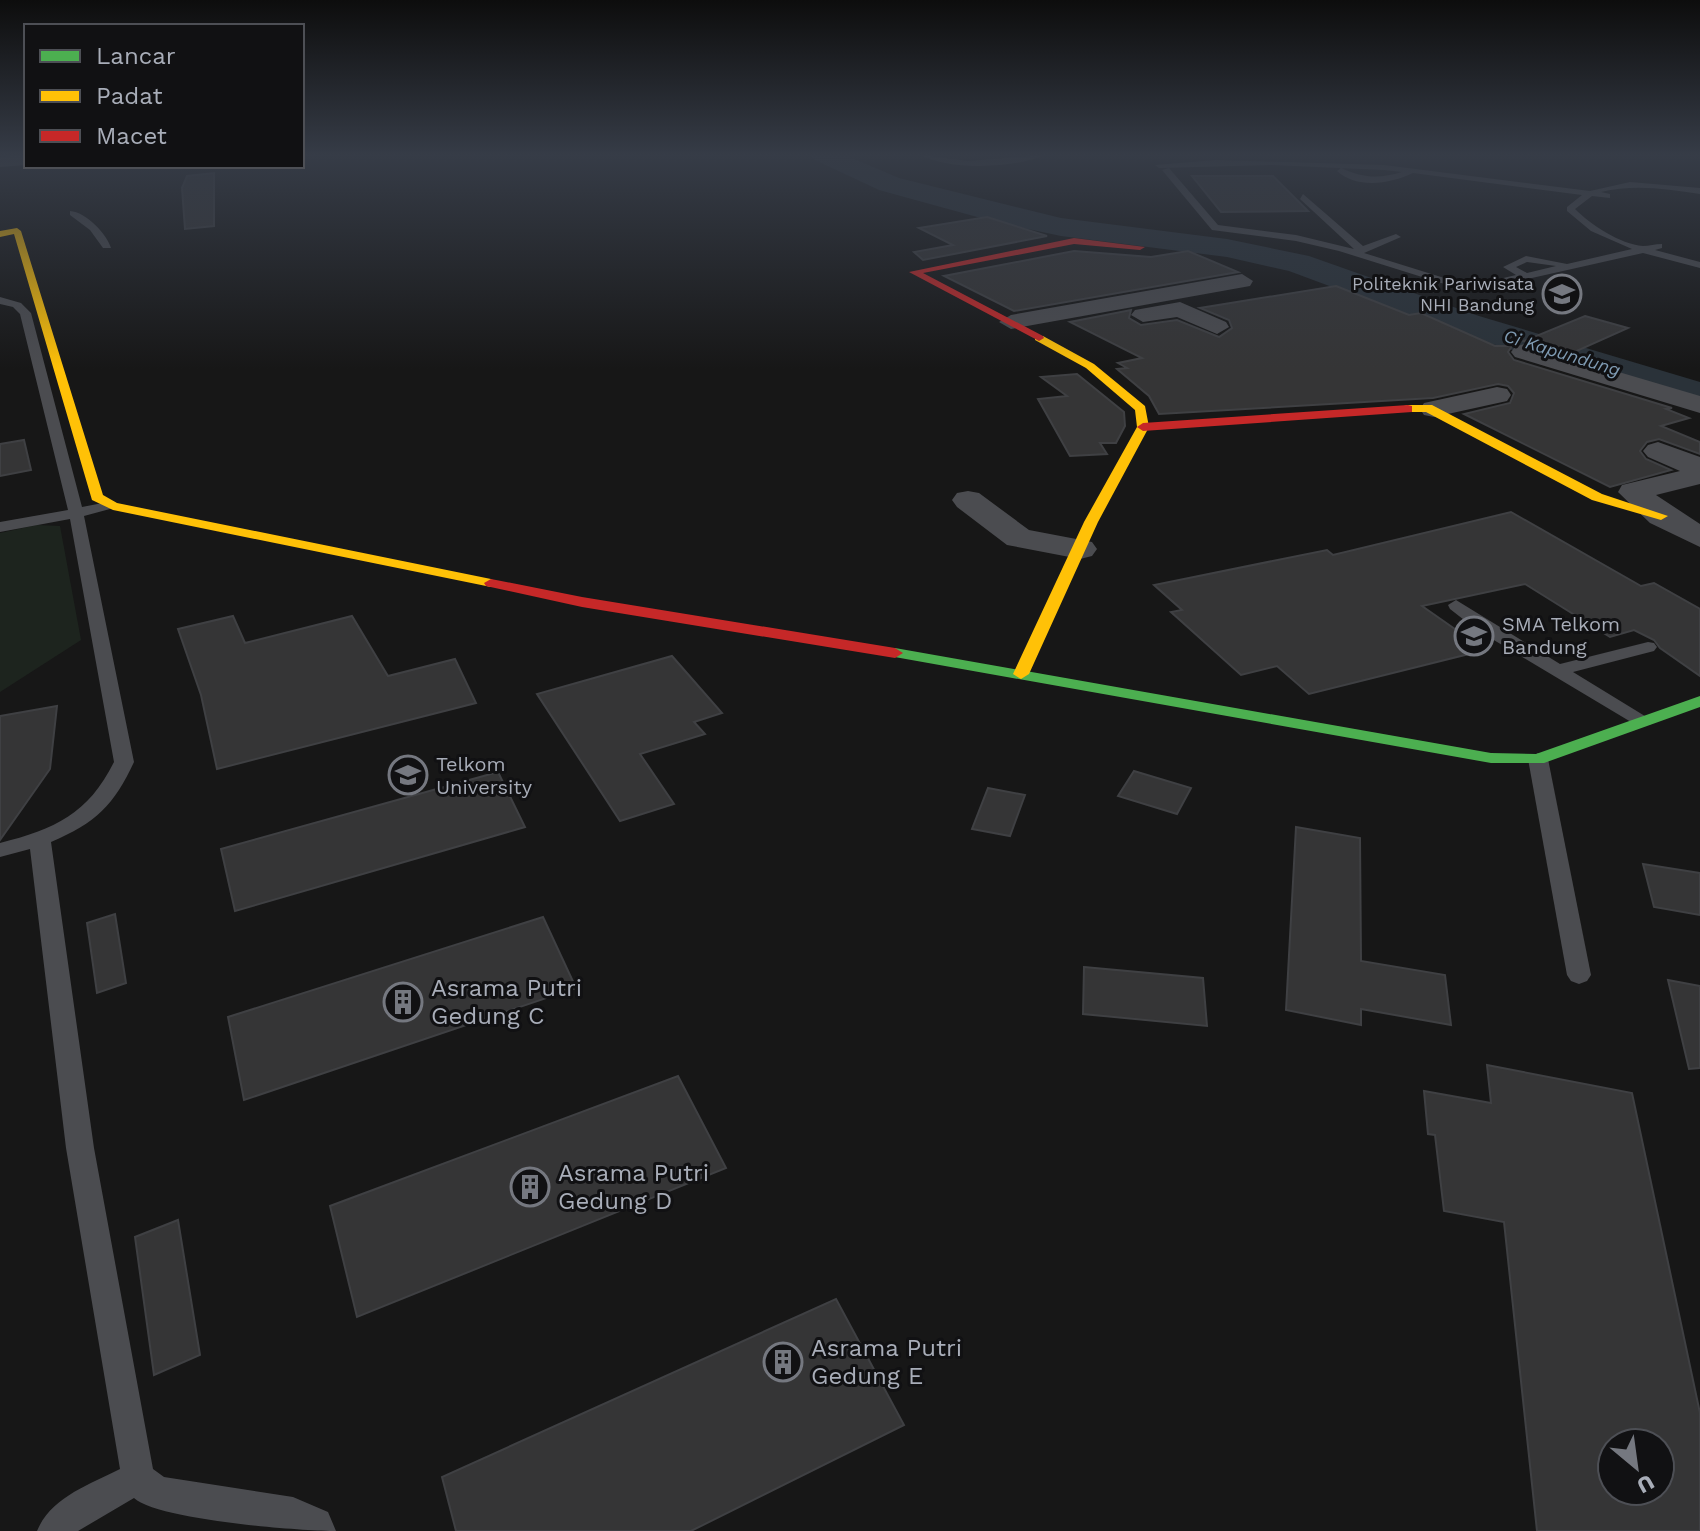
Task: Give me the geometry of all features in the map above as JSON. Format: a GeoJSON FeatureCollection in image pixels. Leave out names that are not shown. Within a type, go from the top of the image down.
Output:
{"type":"FeatureCollection","features":[{"type":"Feature","properties":{"kind":"street"},"geometry":{"type":"LineString","coordinates":[[0,234],[17,231],[97,497],[113,506],[582,602],[1021,674],[1491,758],[1538,759],[1700,701]]}},
{"type":"Feature","properties":{"kind":"street"},"geometry":{"type":"LineString","coordinates":[[1021,674],[1080,549],[1143,427],[1141,409],[1116,384],[1046,340],[914,272],[1074,241],[1140,247]]}},
{"type":"Feature","properties":{"kind":"street"},"geometry":{"type":"LineString","coordinates":[[1011,322],[1242,281]]}},
{"type":"Feature","properties":{"kind":"street"},"geometry":{"type":"LineString","coordinates":[[1046,340],[1116,325],[1129,317],[1179,309],[1217,327]]}},
{"type":"Feature","properties":{"kind":"street"},"geometry":{"type":"LineString","coordinates":[[1524,352],[1700,405]]}},
{"type":"Feature","properties":{"kind":"street"},"geometry":{"type":"LineString","coordinates":[[1143,427],[1434,409],[1497,395]]}},
{"type":"Feature","properties":{"kind":"street"},"geometry":{"type":"LineString","coordinates":[[1434,409],[1597,497],[1661,516],[1700,537]]}},
{"type":"Feature","properties":{"kind":"street"},"geometry":{"type":"LineString","coordinates":[[1658,451],[1681,458],[1700,473]]}},
{"type":"Feature","properties":{"kind":"street"},"geometry":{"type":"LineString","coordinates":[[1661,516],[1633,492],[1700,473]]}},
{"type":"Feature","properties":{"kind":"street"},"geometry":{"type":"LineString","coordinates":[[968,500],[1019,538],[1080,549]]}},
{"type":"Feature","properties":{"kind":"lane"},"geometry":{"type":"LineString","coordinates":[[91,226],[107,246]]}},
{"type":"Feature","properties":{"kind":"lane"},"geometry":{"type":"LineString","coordinates":[[1214,226],[1296,238],[1358,252],[1470,289],[1658,246]]}},
{"type":"Feature","properties":{"kind":"lane"},"geometry":{"type":"LineString","coordinates":[[1332,226],[1358,252]]}},
{"type":"Feature","properties":{"kind":"lane"},"geometry":{"type":"LineString","coordinates":[[1592,226],[1643,248],[1700,265]]}},
{"type":"Feature","properties":{"kind":"lane"},"geometry":{"type":"LineString","coordinates":[[1614,226],[1658,246],[1700,257]]}},
{"type":"Feature","properties":{"kind":"lane"},"geometry":{"type":"LineString","coordinates":[[1358,252],[1396,237]]}},
{"type":"Feature","properties":{"kind":"lane"},"geometry":{"type":"LineString","coordinates":[[1525,276],[1508,267],[1536,259],[1569,266]]}},
{"type":"Feature","properties":{"kind":"lane"},"geometry":{"type":"LineString","coordinates":[[0,300],[17,305],[25,313],[75,506],[124,762],[110,792],[77,820],[40,840],[0,850]]}},
{"type":"Feature","properties":{"kind":"lane"},"geometry":{"type":"LineString","coordinates":[[0,527],[75,506],[113,506]]}},
{"type":"Feature","properties":{"kind":"lane"},"geometry":{"type":"LineString","coordinates":[[1456,605],[1483,626],[1643,721]]}},
{"type":"Feature","properties":{"kind":"lane"},"geometry":{"type":"LineString","coordinates":[[1559,670],[1648,647]]}},
{"type":"Feature","properties":{"kind":"lane"},"geometry":{"type":"LineString","coordinates":[[1538,759],[1579,975]]}},
{"type":"Feature","properties":{"kind":"lane"},"geometry":{"type":"LineString","coordinates":[[40,840],[80,1148],[138,1478],[150,1490],[164,1494],[293,1514],[316,1524],[319,1531]]}},
{"type":"Feature","properties":{"kind":"lane"},"geometry":{"type":"LineString","coordinates":[[54,1531],[70,1514],[138,1478]]}},
{"type":"Feature","properties":{"kind":"shaded area"},"geometry":{"type":"Polygon","coordinates":[[[37,525],[60,526],[81,640],[0,692],[0,533],[37,525]]]}},
{"type":"Feature","properties":{"kind":"building"},"geometry":{"type":"Polygon","coordinates":[[[1017,226],[1047,236],[923,260],[914,252],[953,245],[919,228],[1017,226]]]}},
{"type":"Feature","properties":{"kind":"building"},"geometry":{"type":"Polygon","coordinates":[[[1074,251],[1151,257],[1188,251],[1238,272],[1014,311],[944,276],[1074,251]]]}},
{"type":"Feature","properties":{"kind":"building"},"geometry":{"type":"Polygon","coordinates":[[[1336,286],[1409,315],[1421,313],[1495,346],[1512,346],[1508,352],[1514,360],[1672,408],[1666,409],[1689,418],[1661,426],[1700,442],[1700,454],[1659,439],[1647,442],[1640,451],[1646,459],[1671,470],[1610,487],[1464,414],[1510,403],[1514,393],[1508,386],[1498,384],[1433,398],[1159,414],[1149,396],[1117,369],[1127,368],[1118,363],[1142,358],[1070,322],[1131,310],[1129,318],[1141,325],[1177,320],[1219,337],[1232,328],[1229,320],[1200,308],[1336,286]]]}},
{"type":"Feature","properties":{"kind":"building"},"geometry":{"type":"Polygon","coordinates":[[[1585,316],[1628,328],[1570,354],[1524,341],[1585,316]]]}},
{"type":"Feature","properties":{"kind":"building"},"geometry":{"type":"Polygon","coordinates":[[[1077,374],[1124,412],[1125,426],[1116,443],[1100,443],[1107,454],[1070,456],[1038,399],[1067,396],[1041,377],[1077,374]]]}},
{"type":"Feature","properties":{"kind":"building"},"geometry":{"type":"Polygon","coordinates":[[[24,440],[31,470],[0,476],[0,444],[24,440]]]}},
{"type":"Feature","properties":{"kind":"building"},"geometry":{"type":"Polygon","coordinates":[[[1511,512],[1641,586],[1654,583],[1700,609],[1700,676],[1660,648],[1654,640],[1634,630],[1610,637],[1525,584],[1422,606],[1485,650],[1309,694],[1277,666],[1241,675],[1171,612],[1182,610],[1154,585],[1327,550],[1333,555],[1511,512]]]}},
{"type":"Feature","properties":{"kind":"building"},"geometry":{"type":"Polygon","coordinates":[[[233,616],[245,643],[352,616],[388,676],[455,659],[476,703],[217,769],[201,695],[178,629],[233,616]]]}},
{"type":"Feature","properties":{"kind":"building"},"geometry":{"type":"Polygon","coordinates":[[[672,656],[722,713],[694,722],[705,734],[640,754],[674,804],[620,821],[537,694],[672,656]]]}},
{"type":"Feature","properties":{"kind":"building"},"geometry":{"type":"Polygon","coordinates":[[[57,706],[50,769],[0,840],[0,716],[57,706]]]}},
{"type":"Feature","properties":{"kind":"building"},"geometry":{"type":"Polygon","coordinates":[[[1134,771],[1191,788],[1177,814],[1118,796],[1134,771]]]}},
{"type":"Feature","properties":{"kind":"building"},"geometry":{"type":"Polygon","coordinates":[[[498,772],[525,827],[235,911],[221,849],[498,772]]]}},
{"type":"Feature","properties":{"kind":"building"},"geometry":{"type":"Polygon","coordinates":[[[988,788],[1025,795],[1010,836],[972,829],[988,788]]]}},
{"type":"Feature","properties":{"kind":"building"},"geometry":{"type":"Polygon","coordinates":[[[1296,827],[1360,838],[1361,961],[1445,975],[1451,1025],[1361,1009],[1361,1025],[1286,1010],[1296,827]]]}},
{"type":"Feature","properties":{"kind":"building"},"geometry":{"type":"Polygon","coordinates":[[[1643,864],[1700,873],[1700,915],[1654,907],[1643,864]]]}},
{"type":"Feature","properties":{"kind":"building"},"geometry":{"type":"Polygon","coordinates":[[[115,914],[126,983],[97,993],[87,923],[115,914]]]}},
{"type":"Feature","properties":{"kind":"building","name":"Asrama Putri Gedung C"},"geometry":{"type":"Polygon","coordinates":[[[543,917],[576,988],[244,1100],[228,1017],[543,917]]]}},
{"type":"Feature","properties":{"kind":"building"},"geometry":{"type":"Polygon","coordinates":[[[1084,967],[1203,978],[1207,1026],[1083,1014],[1084,967]]]}},
{"type":"Feature","properties":{"kind":"building"},"geometry":{"type":"Polygon","coordinates":[[[1668,980],[1700,986],[1700,1068],[1689,1069],[1668,980]]]}},
{"type":"Feature","properties":{"kind":"building"},"geometry":{"type":"Polygon","coordinates":[[[1487,1065],[1632,1093],[1700,1413],[1700,1531],[1537,1531],[1504,1222],[1444,1211],[1435,1135],[1428,1134],[1424,1091],[1491,1103],[1487,1065]]]}},
{"type":"Feature","properties":{"kind":"building","name":"Asrama Putri Gedung D"},"geometry":{"type":"Polygon","coordinates":[[[678,1076],[726,1168],[357,1317],[330,1206],[678,1076]]]}},
{"type":"Feature","properties":{"kind":"building"},"geometry":{"type":"Polygon","coordinates":[[[178,1220],[200,1355],[154,1375],[135,1237],[178,1220]]]}},
{"type":"Feature","properties":{"kind":"building","name":"Asrama Putri Gedung E"},"geometry":{"type":"Polygon","coordinates":[[[836,1299],[904,1425],[691,1531],[456,1531],[442,1477],[836,1299]]]}},
{"type":"Feature","properties":{"kind":"waterway","name":"Ci Kapundung"},"geometry":{"type":"LineString","coordinates":[[1058,226],[1227,248],[1298,263],[1466,324],[1700,395]]}},
{"type":"Feature","properties":{"kind":"traffic: fast"},"geometry":{"type":"LineString","coordinates":[[895,653],[1491,758],[1538,759],[1700,701]]}},
{"type":"Feature","properties":{"kind":"traffic: slow"},"geometry":{"type":"LineString","coordinates":[[0,234],[17,231],[97,497],[113,506],[491,583]]}},
{"type":"Feature","properties":{"kind":"traffic: slow"},"geometry":{"type":"LineString","coordinates":[[1021,674],[1091,522],[1143,427],[1141,409],[1090,366],[1039,338]]}},
{"type":"Feature","properties":{"kind":"traffic: slow"},"geometry":{"type":"LineString","coordinates":[[1408,409],[1428,408],[1597,497],[1661,516]]}},
{"type":"Feature","properties":{"kind":"traffic: jam"},"geometry":{"type":"LineString","coordinates":[[1039,338],[914,272],[1074,241],[1140,247]]}},
{"type":"Feature","properties":{"kind":"traffic: jam"},"geometry":{"type":"LineString","coordinates":[[1143,427],[1408,409]]}},
{"type":"Feature","properties":{"kind":"traffic: jam"},"geometry":{"type":"LineString","coordinates":[[491,583],[582,602],[895,653]]}},
{"type":"Feature","properties":{"kind":"place","name":"Politeknik Pariwisata NHI Bandung"},"geometry":{"type":"Point","coordinates":[1562,294]}},
{"type":"Feature","properties":{"kind":"place","name":"SMA Telkom Bandung"},"geometry":{"type":"Point","coordinates":[1474,636]}},
{"type":"Feature","properties":{"kind":"place","name":"Telkom University"},"geometry":{"type":"Point","coordinates":[408,775]}},
{"type":"Feature","properties":{"kind":"place","name":"Asrama Putri Gedung C"},"geometry":{"type":"Point","coordinates":[403,1002]}},
{"type":"Feature","properties":{"kind":"place","name":"Asrama Putri Gedung D"},"geometry":{"type":"Point","coordinates":[530,1187]}},
{"type":"Feature","properties":{"kind":"place","name":"Asrama Putri Gedung E"},"geometry":{"type":"Point","coordinates":[783,1362]}}]}
